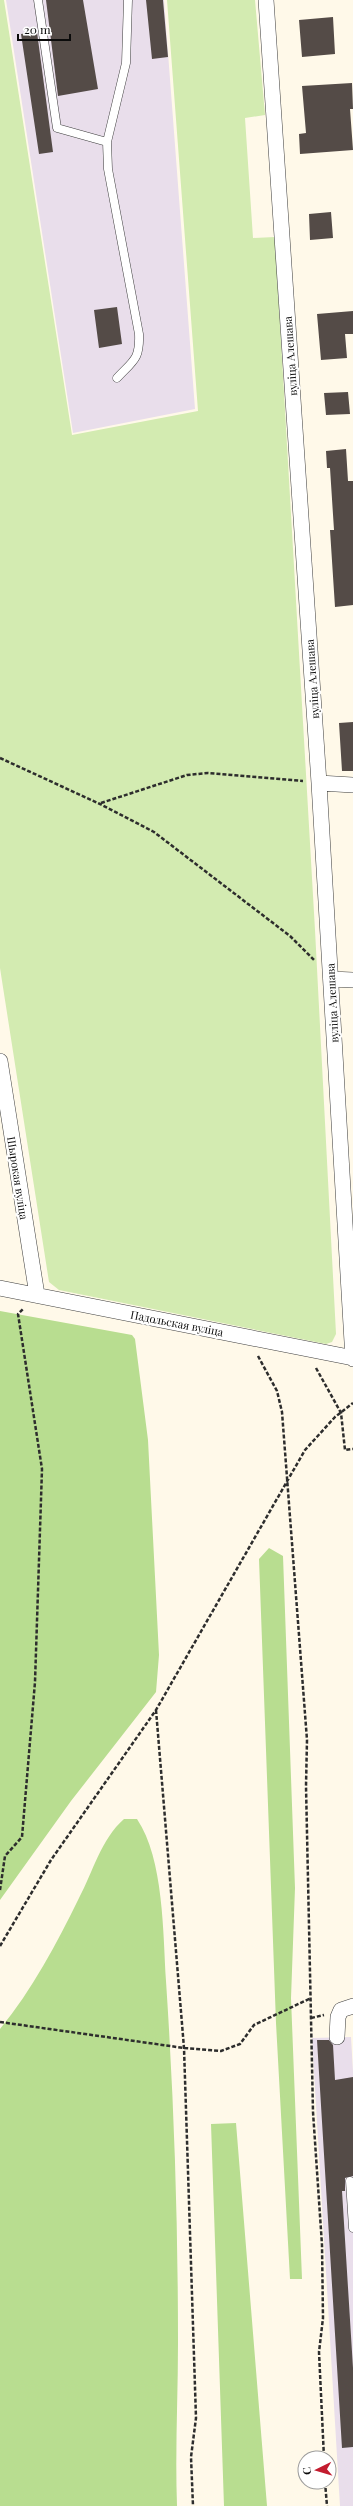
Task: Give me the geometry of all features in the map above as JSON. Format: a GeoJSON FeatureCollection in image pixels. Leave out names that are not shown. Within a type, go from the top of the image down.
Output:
{"type":"FeatureCollection","features":[{"type":"Feature","properties":{"kind":"street","name":"вуліца Алешава"},"geometry":{"type":"LineString","coordinates":[[266,0],[350,1248],[353,1359]]}},
{"type":"Feature","properties":{"kind":"street"},"geometry":{"type":"LineString","coordinates":[[319,783],[353,785]]}},
{"type":"Feature","properties":{"kind":"street"},"geometry":{"type":"LineString","coordinates":[[331,979],[353,980]]}},
{"type":"Feature","properties":{"kind":"street","name":"Шырокая вуліца"},"geometry":{"type":"LineString","coordinates":[[0,1062],[37,1295]]}},
{"type":"Feature","properties":{"kind":"street","name":"Падольская вуліца"},"geometry":{"type":"LineString","coordinates":[[0,1288],[353,1359]]}},
{"type":"Feature","properties":{"kind":"street"},"geometry":{"type":"LineString","coordinates":[[337,2037],[338,2017],[341,2010],[353,2006]]}},
{"type":"Feature","properties":{"kind":"lane"},"geometry":{"type":"LineString","coordinates":[[38,0],[57,128],[107,142]]}},
{"type":"Feature","properties":{"kind":"lane"},"geometry":{"type":"LineString","coordinates":[[117,378],[137,357],[139,334],[108,169],[107,142],[126,63],[128,0]]}},
{"type":"Feature","properties":{"kind":"lane"},"geometry":{"type":"LineString","coordinates":[[350,2180],[353,2228]]}},
{"type":"Feature","properties":{"kind":"path"},"geometry":{"type":"LineString","coordinates":[[0,758],[100,804],[154,832],[290,936],[331,979]]}},
{"type":"Feature","properties":{"kind":"path"},"geometry":{"type":"LineString","coordinates":[[100,804],[169,780],[194,774],[208,773],[319,783]]}},
{"type":"Feature","properties":{"kind":"path"},"geometry":{"type":"LineString","coordinates":[[0,1890],[5,1856],[22,1837],[35,1682],[42,1469],[18,1314],[37,1295]]}},
{"type":"Feature","properties":{"kind":"path"},"geometry":{"type":"LineString","coordinates":[[18,1307],[32,1309]]}},
{"type":"Feature","properties":{"kind":"path"},"geometry":{"type":"LineString","coordinates":[[243,1336],[266,1368],[277,1391],[282,1412],[289,1481],[307,1740],[306,1786],[313,2112],[322,2245],[323,2318],[319,2352],[324,2450]]}},
{"type":"Feature","properties":{"kind":"path"},"geometry":{"type":"LineString","coordinates":[[312,1361],[341,1413],[345,1450],[353,1449]]}},
{"type":"Feature","properties":{"kind":"path"},"geometry":{"type":"LineString","coordinates":[[0,1946],[52,1860],[156,1710],[289,1481],[305,1450],[341,1413],[353,1403]]}},
{"type":"Feature","properties":{"kind":"path"},"geometry":{"type":"LineString","coordinates":[[156,1710],[184,2048],[196,2418],[191,2457],[194,2506]]}},
{"type":"Feature","properties":{"kind":"path"},"geometry":{"type":"LineString","coordinates":[[0,2022],[184,2048],[221,2051],[240,2044],[254,2025],[311,1998]]}},
{"type":"Feature","properties":{"kind":"path"},"geometry":{"type":"LineString","coordinates":[[325,2490],[326,2506]]}},
{"type":"Feature","properties":{"kind":"shaded area"},"geometry":{"type":"Polygon","coordinates":[[[6,0],[164,0],[195,409],[73,433],[6,0]]]}},
{"type":"Feature","properties":{"kind":"shaded area"},"geometry":{"type":"Polygon","coordinates":[[[351,2037],[353,2072],[353,2506],[340,2506],[312,2038],[351,2037]]]}},
{"type":"Feature","properties":{"kind":"green space"},"geometry":{"type":"Polygon","coordinates":[[[0,0],[4,0],[72,435],[198,411],[167,0],[255,0],[265,115],[245,118],[253,238],[275,237],[315,930],[336,1334],[332,1342],[326,1344],[59,1290],[49,1282],[0,968],[0,0]]]}},
{"type":"Feature","properties":{"kind":"green space"},"geometry":{"type":"Polygon","coordinates":[[[0,1311],[132,1335],[135,1339],[148,1440],[159,1655],[156,1692],[71,1801],[0,1900],[0,1311]]]}},
{"type":"Feature","properties":{"kind":"green space"},"geometry":{"type":"Polygon","coordinates":[[[269,1548],[283,1556],[295,1888],[291,1998],[302,2279],[290,2279],[276,2023],[259,1559],[269,1548]]]}},
{"type":"Feature","properties":{"kind":"green space"},"geometry":{"type":"Polygon","coordinates":[[[124,1819],[137,1819],[146,1836],[157,1875],[163,1920],[176,2207],[178,2343],[176,2444],[177,2506],[0,2506],[0,2029],[23,1998],[43,1966],[71,1915],[103,1846],[116,1827],[124,1819]]]}},
{"type":"Feature","properties":{"kind":"green space"},"geometry":{"type":"Polygon","coordinates":[[[236,2123],[267,2506],[224,2506],[211,2124],[236,2123]]]}},
{"type":"Feature","properties":{"kind":"building"},"geometry":{"type":"Polygon","coordinates":[[[46,0],[83,0],[98,89],[58,96],[46,0]]]}},
{"type":"Feature","properties":{"kind":"building"},"geometry":{"type":"Polygon","coordinates":[[[146,0],[163,0],[168,57],[152,59],[146,0]]]}},
{"type":"Feature","properties":{"kind":"building"},"geometry":{"type":"Polygon","coordinates":[[[333,17],[335,54],[302,57],[299,20],[333,17]]]}},
{"type":"Feature","properties":{"kind":"building"},"geometry":{"type":"Polygon","coordinates":[[[37,32],[53,152],[39,154],[21,34],[37,32]]]}},
{"type":"Feature","properties":{"kind":"building"},"geometry":{"type":"Polygon","coordinates":[[[352,83],[353,109],[350,109],[353,150],[300,154],[299,134],[306,133],[302,86],[352,83]]]}},
{"type":"Feature","properties":{"kind":"building"},"geometry":{"type":"Polygon","coordinates":[[[331,212],[333,238],[310,240],[309,214],[331,212]]]}},
{"type":"Feature","properties":{"kind":"building"},"geometry":{"type":"Polygon","coordinates":[[[117,307],[122,344],[99,348],[94,310],[117,307]]]}},
{"type":"Feature","properties":{"kind":"building"},"geometry":{"type":"Polygon","coordinates":[[[353,311],[353,334],[345,334],[347,358],[321,360],[317,314],[353,311]]]}},
{"type":"Feature","properties":{"kind":"building"},"geometry":{"type":"Polygon","coordinates":[[[348,392],[350,414],[326,415],[324,393],[348,392]]]}},
{"type":"Feature","properties":{"kind":"building"},"geometry":{"type":"Polygon","coordinates":[[[346,449],[348,481],[353,481],[353,605],[335,607],[330,530],[334,530],[330,468],[327,468],[326,451],[346,449]]]}},
{"type":"Feature","properties":{"kind":"building"},"geometry":{"type":"Polygon","coordinates":[[[353,722],[353,771],[342,771],[339,723],[353,722]]]}},
{"type":"Feature","properties":{"kind":"building"},"geometry":{"type":"Polygon","coordinates":[[[317,2040],[329,2040],[333,2045],[335,2080],[353,2077],[353,2176],[345,2178],[345,2191],[342,2191],[353,2368],[353,2447],[342,2448],[317,2040]]]}}]}
